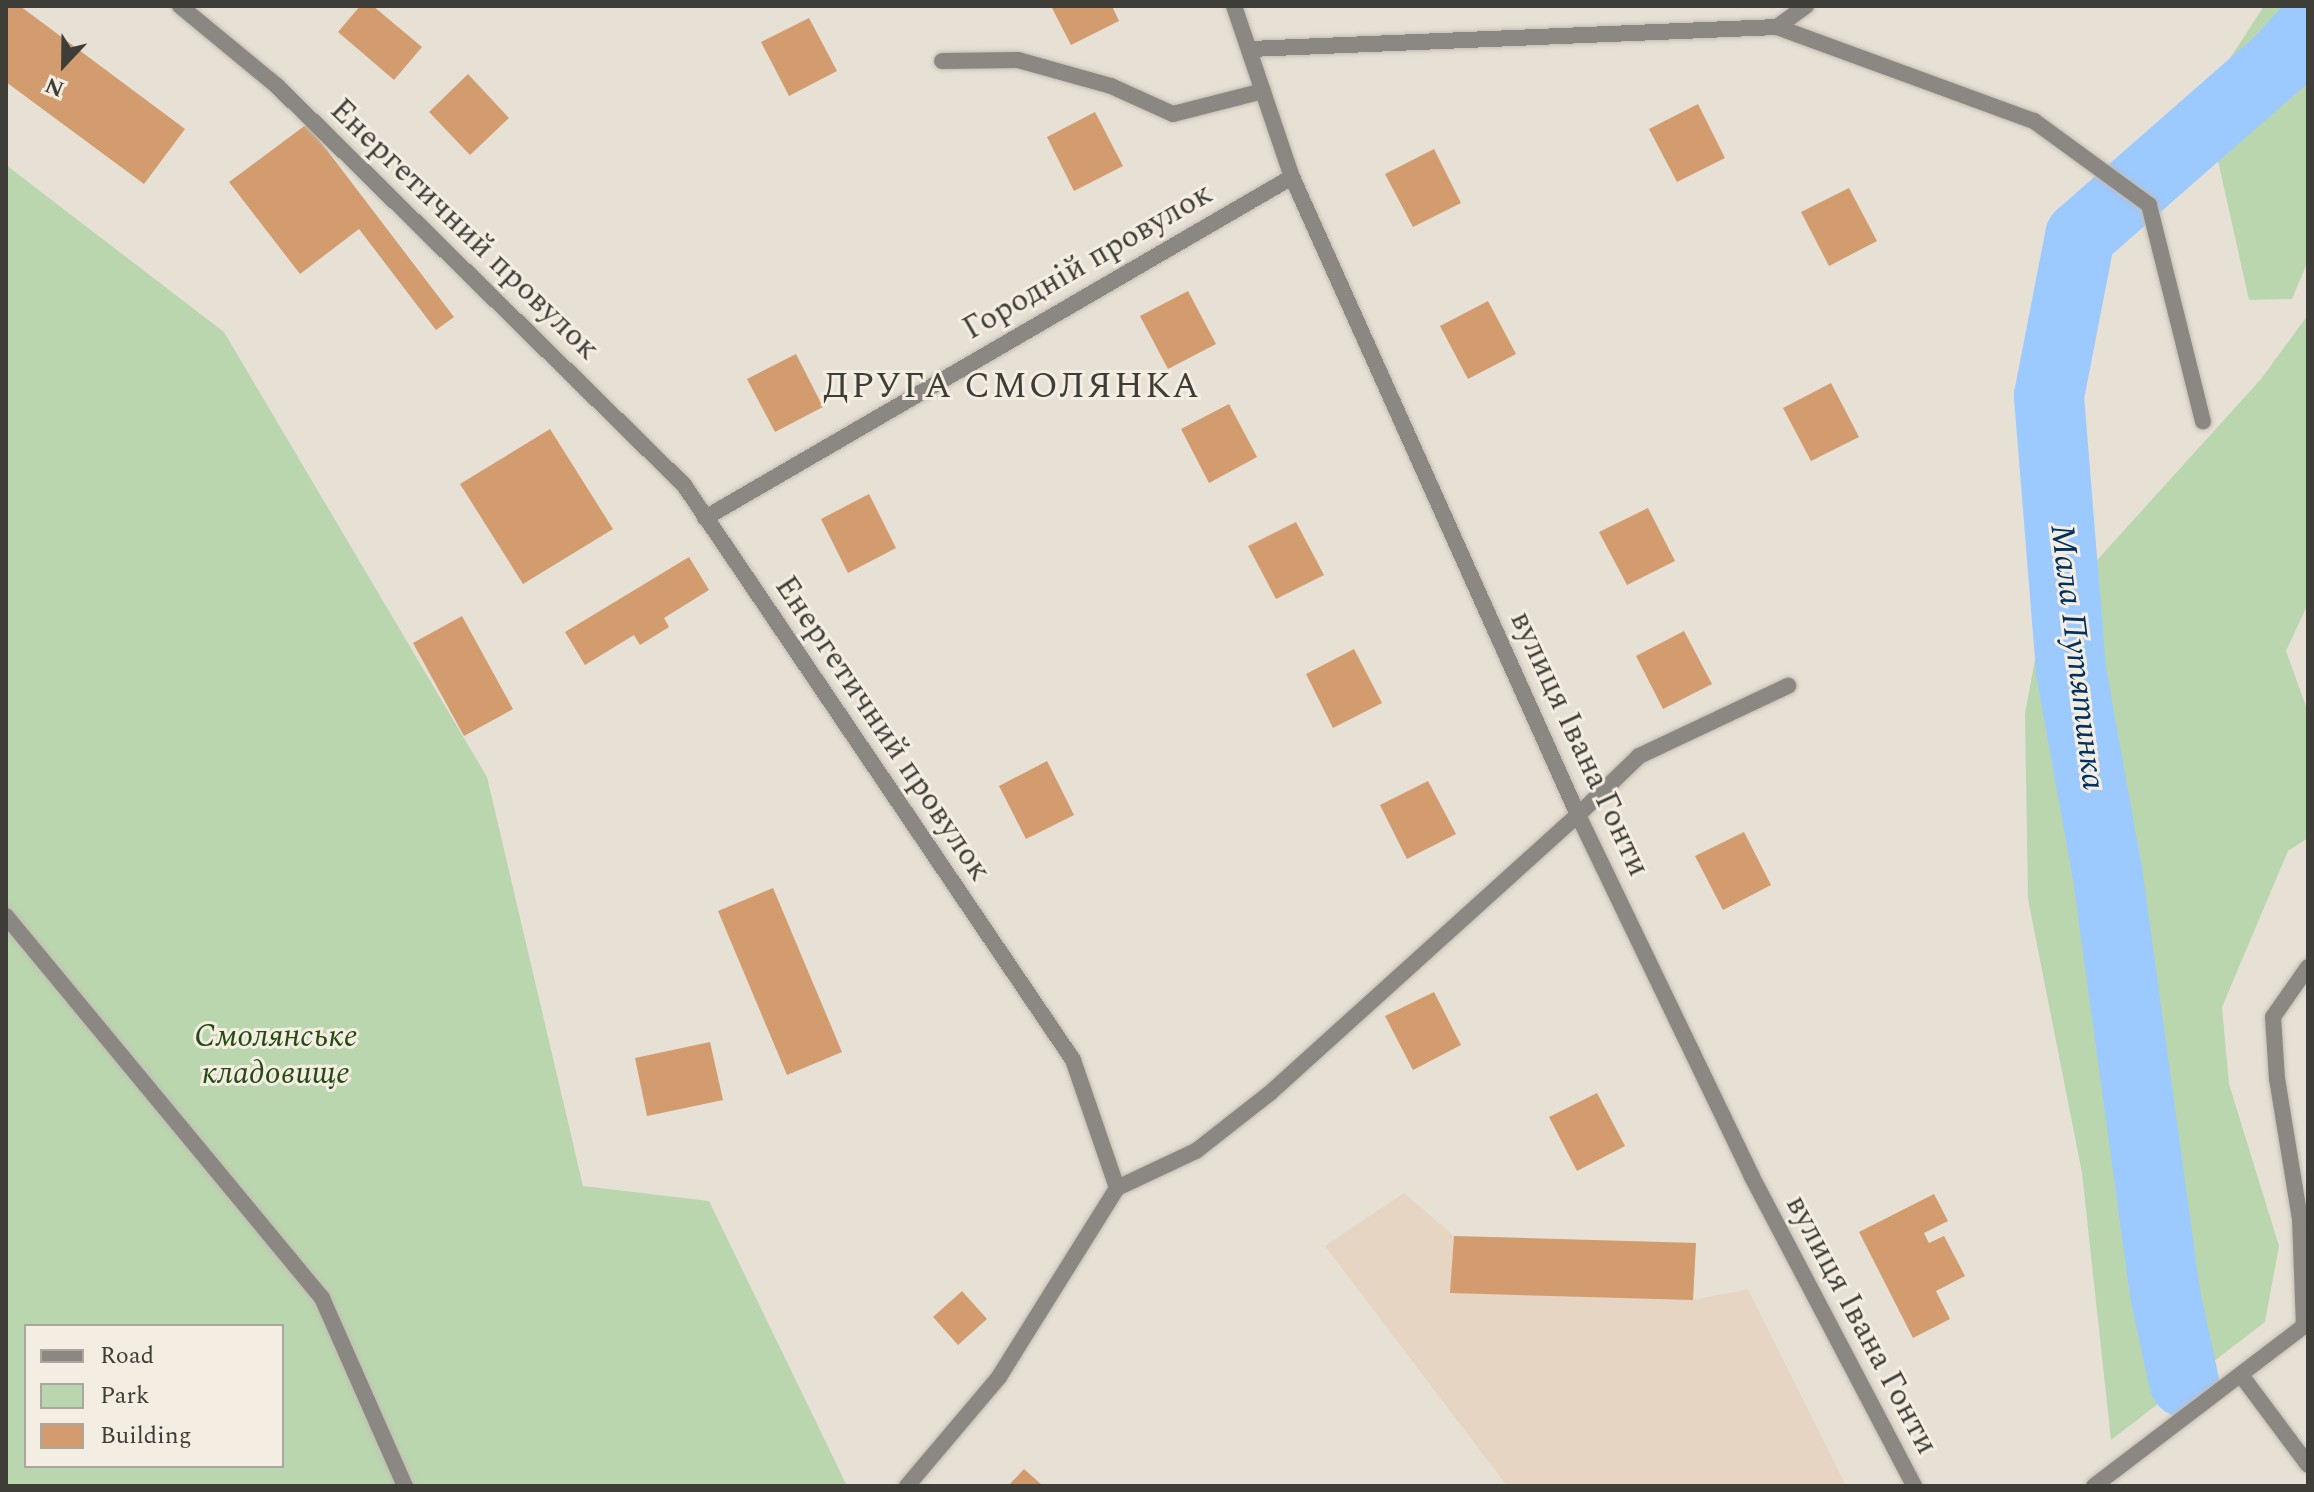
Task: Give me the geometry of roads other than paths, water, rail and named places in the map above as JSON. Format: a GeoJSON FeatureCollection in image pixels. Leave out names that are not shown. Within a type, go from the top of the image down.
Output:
{"type":"FeatureCollection","features":[{"type":"Feature","properties":{"kind":"street","name":"Енергетичний провулок"},"geometry":{"type":"LineString","coordinates":[[180,6],[277,86],[684,485],[1073,1060],[1117,1188]]}},
{"type":"Feature","properties":{"kind":"street","name":"вулиця Івана Гонти"},"geometry":{"type":"LineString","coordinates":[[1234,6],[1292,177],[1578,815],[1751,1175],[1914,1486]]}},
{"type":"Feature","properties":{"kind":"street"},"geometry":{"type":"LineString","coordinates":[[1777,27],[1806,6]]}},
{"type":"Feature","properties":{"kind":"street"},"geometry":{"type":"LineString","coordinates":[[1250,49],[1777,27],[2034,121],[2149,205],[2203,421]]}},
{"type":"Feature","properties":{"kind":"street"},"geometry":{"type":"LineString","coordinates":[[942,61],[1018,60],[1111,86],[1173,114],[1263,91]]}},
{"type":"Feature","properties":{"kind":"street","name":"Городній провулок"},"geometry":{"type":"LineString","coordinates":[[705,518],[1292,177]]}},
{"type":"Feature","properties":{"kind":"street"},"geometry":{"type":"LineString","coordinates":[[907,1486],[999,1377],[1117,1188],[1196,1151],[1270,1093],[1578,815],[1639,756],[1788,686]]}},
{"type":"Feature","properties":{"kind":"street"},"geometry":{"type":"LineString","coordinates":[[6,916],[322,1298],[405,1486]]}},
{"type":"Feature","properties":{"kind":"street"},"geometry":{"type":"LineString","coordinates":[[2094,1486],[2306,1325],[2300,1219],[2277,1079],[2273,1017],[2308,967]]}},
{"type":"Feature","properties":{"kind":"street"},"geometry":{"type":"LineString","coordinates":[[2241,1375],[2308,1465]]}},
{"type":"Feature","properties":{"kind":"waterway","name":"Мала Путятинка"},"geometry":{"type":"LineString","coordinates":[[2184,1382],[2165,1293],[2107,871],[2071,670],[2049,396],[2080,236],[2282,59],[2308,30]]}},
{"type":"Feature","properties":{"kind":"district","name":"ДРУГА СМОЛЯНКА"},"geometry":{"type":"Point","coordinates":[1012,387]}},
{"type":"Feature","properties":{"kind":"park label","name":"Смолянське кладовище"},"geometry":{"type":"Point","coordinates":[276,1056]}}]}
